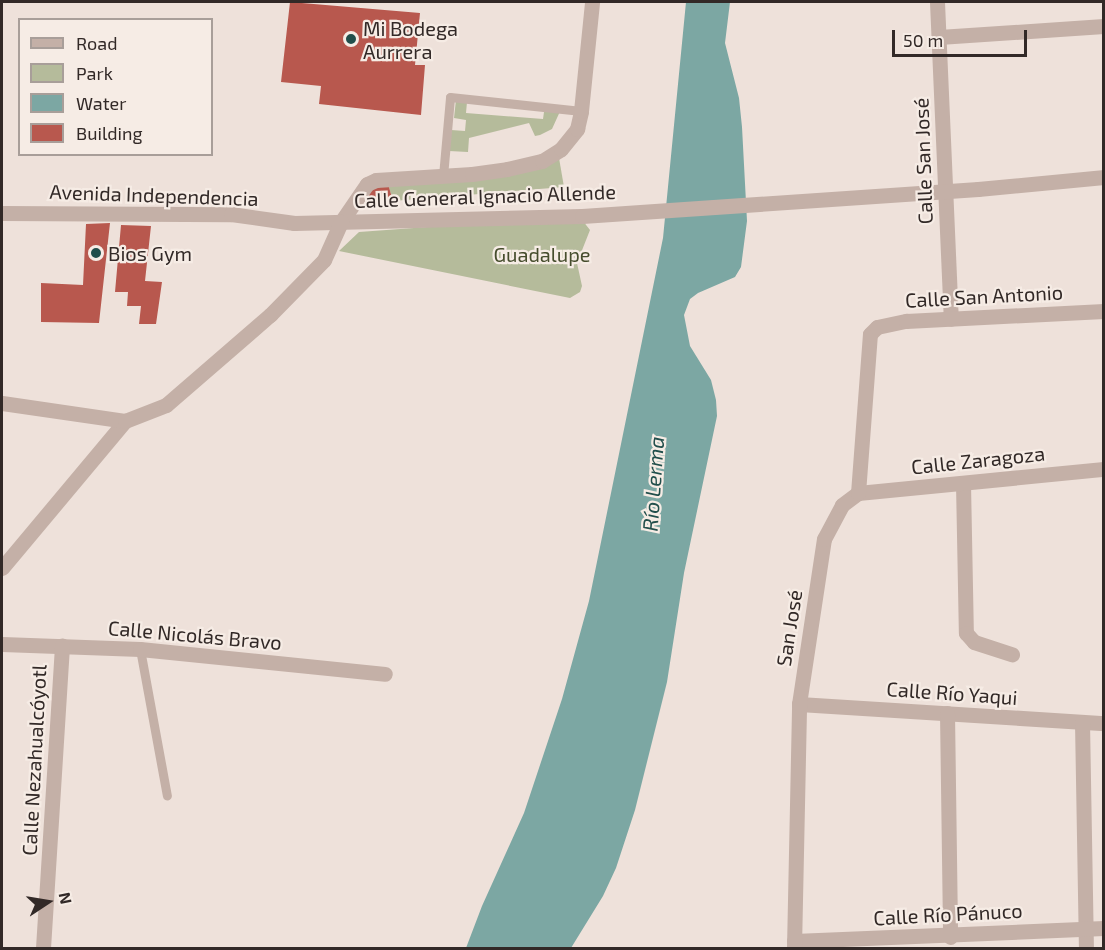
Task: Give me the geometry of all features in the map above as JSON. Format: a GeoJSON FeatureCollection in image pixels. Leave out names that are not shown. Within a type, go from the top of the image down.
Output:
{"type":"FeatureCollection","features":[{"type":"Feature","properties":{"kind":"street"},"geometry":{"type":"LineString","coordinates":[[341,222],[367,184],[376,180],[472,174],[542,161],[561,149],[577,129],[581,111],[592,2]]}},
{"type":"Feature","properties":{"kind":"street","name":"Calle San José"},"geometry":{"type":"LineString","coordinates":[[937,2],[951,319]]}},
{"type":"Feature","properties":{"kind":"street"},"geometry":{"type":"LineString","coordinates":[[939,37],[1104,26]]}},
{"type":"Feature","properties":{"kind":"street","name":"Calle General Ignacio Allende"},"geometry":{"type":"LineString","coordinates":[[2,568],[125,421],[166,405],[270,315],[324,260],[341,222],[582,216],[978,189],[1104,177]]}},
{"type":"Feature","properties":{"kind":"street","name":"Avenida Independencia"},"geometry":{"type":"LineString","coordinates":[[2,213],[231,214],[294,223],[341,222]]}},
{"type":"Feature","properties":{"kind":"street","name":"Calle San Antonio"},"geometry":{"type":"LineString","coordinates":[[858,493],[870,334],[878,327],[890,322],[1104,311]]}},
{"type":"Feature","properties":{"kind":"street"},"geometry":{"type":"LineString","coordinates":[[2,403],[125,421]]}},
{"type":"Feature","properties":{"kind":"street","name":"Calle Zaragoza"},"geometry":{"type":"LineString","coordinates":[[858,493],[1104,469]]}},
{"type":"Feature","properties":{"kind":"street"},"geometry":{"type":"LineString","coordinates":[[963,483],[966,633],[974,642],[1012,654]]}},
{"type":"Feature","properties":{"kind":"street","name":"San José"},"geometry":{"type":"LineString","coordinates":[[794,945],[799,704],[824,539],[842,505],[858,493]]}},
{"type":"Feature","properties":{"kind":"street","name":"Calle Nicolás Bravo"},"geometry":{"type":"LineString","coordinates":[[2,644],[140,649],[385,674]]}},
{"type":"Feature","properties":{"kind":"street","name":"Calle Nezahualcóyotl"},"geometry":{"type":"LineString","coordinates":[[43,948],[62,646]]}},
{"type":"Feature","properties":{"kind":"street","name":"Calle Río Yaqui"},"geometry":{"type":"LineString","coordinates":[[799,704],[1104,723]]}},
{"type":"Feature","properties":{"kind":"street"},"geometry":{"type":"LineString","coordinates":[[947,713],[950,937]]}},
{"type":"Feature","properties":{"kind":"street"},"geometry":{"type":"LineString","coordinates":[[1082,722],[1086,948]]}},
{"type":"Feature","properties":{"kind":"street","name":"Calle Río Pánuco"},"geometry":{"type":"LineString","coordinates":[[794,945],[1104,928]]}},
{"type":"Feature","properties":{"kind":"lane"},"geometry":{"type":"LineString","coordinates":[[443,176],[450,97],[581,111]]}},
{"type":"Feature","properties":{"kind":"lane"},"geometry":{"type":"LineString","coordinates":[[140,649],[167,796]]}},
{"type":"Feature","properties":{"kind":"green space"},"geometry":{"type":"Polygon","coordinates":[[[456,100],[467,102],[466,113],[543,119],[545,105],[562,107],[552,129],[540,135],[535,136],[529,123],[469,138],[468,152],[449,151],[451,130],[465,131],[466,120],[454,118],[456,100]]]}},
{"type":"Feature","properties":{"kind":"green space"},"geometry":{"type":"Polygon","coordinates":[[[559,158],[564,187],[393,201],[388,184],[559,158]]]}},
{"type":"Feature","properties":{"kind":"green space","name":"Guadalupe"},"geometry":{"type":"Polygon","coordinates":[[[579,216],[590,230],[577,263],[582,286],[580,292],[570,298],[339,251],[359,232],[579,216]]]}},
{"type":"Feature","properties":{"kind":"water","name":"Río Lerma"},"geometry":{"type":"Polygon","coordinates":[[[686,2],[730,2],[725,43],[739,98],[747,221],[741,267],[735,277],[698,293],[690,299],[684,315],[690,346],[711,380],[717,416],[684,573],[667,682],[635,810],[616,868],[603,896],[571,948],[466,948],[482,906],[524,813],[562,699],[589,601],[663,238],[686,2]]]}},
{"type":"Feature","properties":{"kind":"building","name":"Mi Bodega Aurrera"},"geometry":{"type":"Polygon","coordinates":[[[290,2],[420,13],[415,65],[425,65],[421,115],[319,104],[321,86],[281,82],[290,2]]]}},
{"type":"Feature","properties":{"kind":"building"},"geometry":{"type":"Polygon","coordinates":[[[388,184],[393,201],[374,203],[368,199],[367,187],[388,184]]]}},
{"type":"Feature","properties":{"kind":"building","name":"Bios Gym"},"geometry":{"type":"Polygon","coordinates":[[[110,223],[99,323],[41,322],[41,283],[83,285],[86,224],[110,223]]]}},
{"type":"Feature","properties":{"kind":"building"},"geometry":{"type":"Polygon","coordinates":[[[121,225],[151,226],[145,281],[162,282],[156,324],[139,324],[141,306],[127,306],[128,292],[115,292],[121,225]]]}},
{"type":"Feature","properties":{"kind":"place","name":"Mi Bodega Aurrera"},"geometry":{"type":"Point","coordinates":[351,39]}},
{"type":"Feature","properties":{"kind":"place","name":"Bios Gym"},"geometry":{"type":"Point","coordinates":[96,253]}}]}
